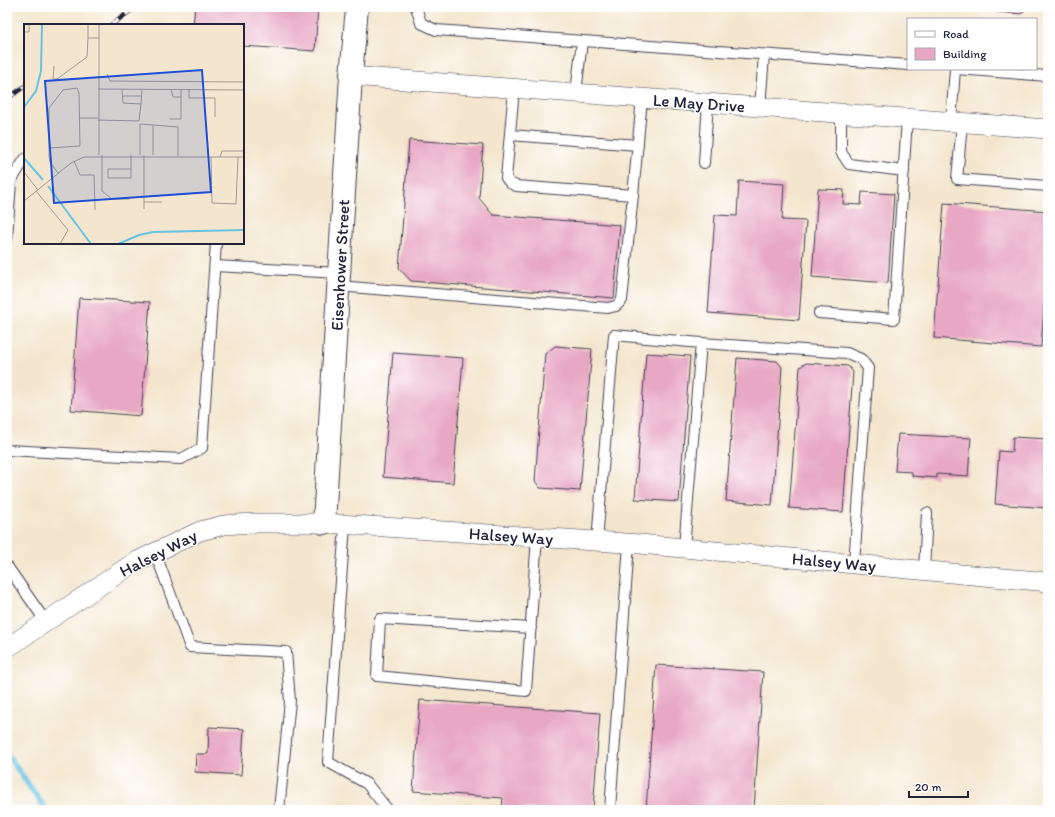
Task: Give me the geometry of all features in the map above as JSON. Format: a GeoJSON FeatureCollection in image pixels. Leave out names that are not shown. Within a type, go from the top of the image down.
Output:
{"type":"FeatureCollection","features":[{"type":"Feature","properties":{"kind":"street","name":"Eisenhower Street"},"geometry":{"type":"LineString","coordinates":[[335,524],[339,280],[351,76],[357,7]]}},
{"type":"Feature","properties":{"kind":"street","name":"Le May Drive"},"geometry":{"type":"LineString","coordinates":[[351,76],[1048,129]]}},
{"type":"Feature","properties":{"kind":"street","name":"Halsey Way"},"geometry":{"type":"LineString","coordinates":[[7,648],[135,562],[200,531],[224,525],[252,523],[335,524],[597,541],[1048,582]]}},
{"type":"Feature","properties":{"kind":"lane"},"geometry":{"type":"LineString","coordinates":[[416,7],[421,23],[436,30],[907,65]]}},
{"type":"Feature","properties":{"kind":"lane"},"geometry":{"type":"LineString","coordinates":[[576,93],[582,41]]}},
{"type":"Feature","properties":{"kind":"lane"},"geometry":{"type":"LineString","coordinates":[[760,108],[764,54]]}},
{"type":"Feature","properties":{"kind":"lane"},"geometry":{"type":"LineString","coordinates":[[955,70],[957,179],[1048,186]]}},
{"type":"Feature","properties":{"kind":"lane"},"geometry":{"type":"LineString","coordinates":[[968,70],[1048,76]]}},
{"type":"Feature","properties":{"kind":"lane"},"geometry":{"type":"LineString","coordinates":[[514,89],[506,178],[510,183],[516,186],[633,195]]}},
{"type":"Feature","properties":{"kind":"lane"},"geometry":{"type":"LineString","coordinates":[[215,266],[608,308],[616,306],[622,300],[642,98]]}},
{"type":"Feature","properties":{"kind":"lane"},"geometry":{"type":"LineString","coordinates":[[704,163],[708,104]]}},
{"type":"Feature","properties":{"kind":"lane"},"geometry":{"type":"LineString","coordinates":[[841,114],[841,152],[850,164],[904,171]]}},
{"type":"Feature","properties":{"kind":"lane"},"geometry":{"type":"LineString","coordinates":[[819,313],[894,319],[907,119]]}},
{"type":"Feature","properties":{"kind":"lane"},"geometry":{"type":"LineString","coordinates":[[510,135],[638,146]]}},
{"type":"Feature","properties":{"kind":"lane"},"geometry":{"type":"LineString","coordinates":[[7,239],[11,181],[24,161]]}},
{"type":"Feature","properties":{"kind":"lane"},"geometry":{"type":"LineString","coordinates":[[7,450],[181,459],[202,448],[216,244]]}},
{"type":"Feature","properties":{"kind":"lane"},"geometry":{"type":"LineString","coordinates":[[597,541],[614,335],[701,343],[847,353],[861,359],[868,368],[854,564]]}},
{"type":"Feature","properties":{"kind":"lane"},"geometry":{"type":"LineString","coordinates":[[684,548],[701,343]]}},
{"type":"Feature","properties":{"kind":"lane"},"geometry":{"type":"LineString","coordinates":[[924,570],[927,513]]}},
{"type":"Feature","properties":{"kind":"lane"},"geometry":{"type":"LineString","coordinates":[[335,524],[328,762],[368,784],[388,810]]}},
{"type":"Feature","properties":{"kind":"lane"},"geometry":{"type":"LineString","coordinates":[[531,628],[380,619],[377,676],[526,691],[531,628],[537,537]]}},
{"type":"Feature","properties":{"kind":"lane"},"geometry":{"type":"LineString","coordinates":[[610,810],[629,544]]}},
{"type":"Feature","properties":{"kind":"lane"},"geometry":{"type":"LineString","coordinates":[[155,552],[190,647],[286,652],[290,701],[279,810]]}},
{"type":"Feature","properties":{"kind":"lane"},"geometry":{"type":"LineString","coordinates":[[7,566],[46,622]]}},
{"type":"Feature","properties":{"kind":"building"},"geometry":{"type":"Polygon","coordinates":[[[195,7],[318,7],[315,51],[244,46],[244,24],[193,24],[195,7]]]}},
{"type":"Feature","properties":{"kind":"building"},"geometry":{"type":"Polygon","coordinates":[[[945,7],[1027,7],[1021,14],[945,7]]]}},
{"type":"Feature","properties":{"kind":"building"},"geometry":{"type":"Polygon","coordinates":[[[409,140],[483,145],[479,198],[493,215],[620,225],[614,298],[411,281],[399,268],[409,140]]]}},
{"type":"Feature","properties":{"kind":"building"},"geometry":{"type":"Polygon","coordinates":[[[739,181],[784,184],[782,220],[806,221],[799,320],[708,313],[715,215],[737,216],[739,181]]]}},
{"type":"Feature","properties":{"kind":"building"},"geometry":{"type":"Polygon","coordinates":[[[818,189],[844,190],[843,204],[861,205],[862,192],[894,194],[888,283],[812,277],[818,189]]]}},
{"type":"Feature","properties":{"kind":"building"},"geometry":{"type":"Polygon","coordinates":[[[944,203],[1048,211],[1048,258],[1041,347],[934,338],[944,203]]]}},
{"type":"Feature","properties":{"kind":"building"},"geometry":{"type":"Polygon","coordinates":[[[79,298],[150,302],[141,416],[71,410],[79,298]]]}},
{"type":"Feature","properties":{"kind":"building"},"geometry":{"type":"Polygon","coordinates":[[[555,346],[592,349],[580,491],[540,488],[535,481],[545,354],[555,346]]]}},
{"type":"Feature","properties":{"kind":"building"},"geometry":{"type":"Polygon","coordinates":[[[393,353],[463,358],[453,483],[383,477],[393,353]]]}},
{"type":"Feature","properties":{"kind":"building"},"geometry":{"type":"Polygon","coordinates":[[[646,353],[690,356],[679,502],[635,499],[646,353]]]}},
{"type":"Feature","properties":{"kind":"building"},"geometry":{"type":"Polygon","coordinates":[[[737,358],[777,361],[782,367],[772,505],[726,501],[737,358]]]}},
{"type":"Feature","properties":{"kind":"building"},"geometry":{"type":"Polygon","coordinates":[[[806,363],[848,366],[853,372],[843,512],[789,508],[800,367],[806,363]]]}},
{"type":"Feature","properties":{"kind":"building"},"geometry":{"type":"Polygon","coordinates":[[[898,434],[971,438],[968,476],[937,474],[937,478],[912,476],[912,472],[895,471],[898,434]]]}},
{"type":"Feature","properties":{"kind":"building"},"geometry":{"type":"Polygon","coordinates":[[[1013,437],[1048,439],[1048,508],[995,504],[999,451],[1012,452],[1013,437]]]}},
{"type":"Feature","properties":{"kind":"building"},"geometry":{"type":"Polygon","coordinates":[[[656,665],[763,672],[754,810],[646,810],[656,665]]]}},
{"type":"Feature","properties":{"kind":"building"},"geometry":{"type":"Polygon","coordinates":[[[420,700],[600,713],[593,810],[547,810],[502,807],[503,798],[413,791],[420,700]]]}},
{"type":"Feature","properties":{"kind":"building"},"geometry":{"type":"Polygon","coordinates":[[[209,727],[244,729],[241,775],[195,772],[196,754],[208,754],[209,727]]]}},
{"type":"Feature","properties":{"kind":"waterway"},"geometry":{"type":"LineString","coordinates":[[7,754],[46,810]]}},
{"type":"Feature","properties":{"kind":"railway"},"geometry":{"type":"LineString","coordinates":[[112,24],[136,7]]}},
{"type":"Feature","properties":{"kind":"railway"},"geometry":{"type":"LineString","coordinates":[[7,99],[24,87]]}}]}
